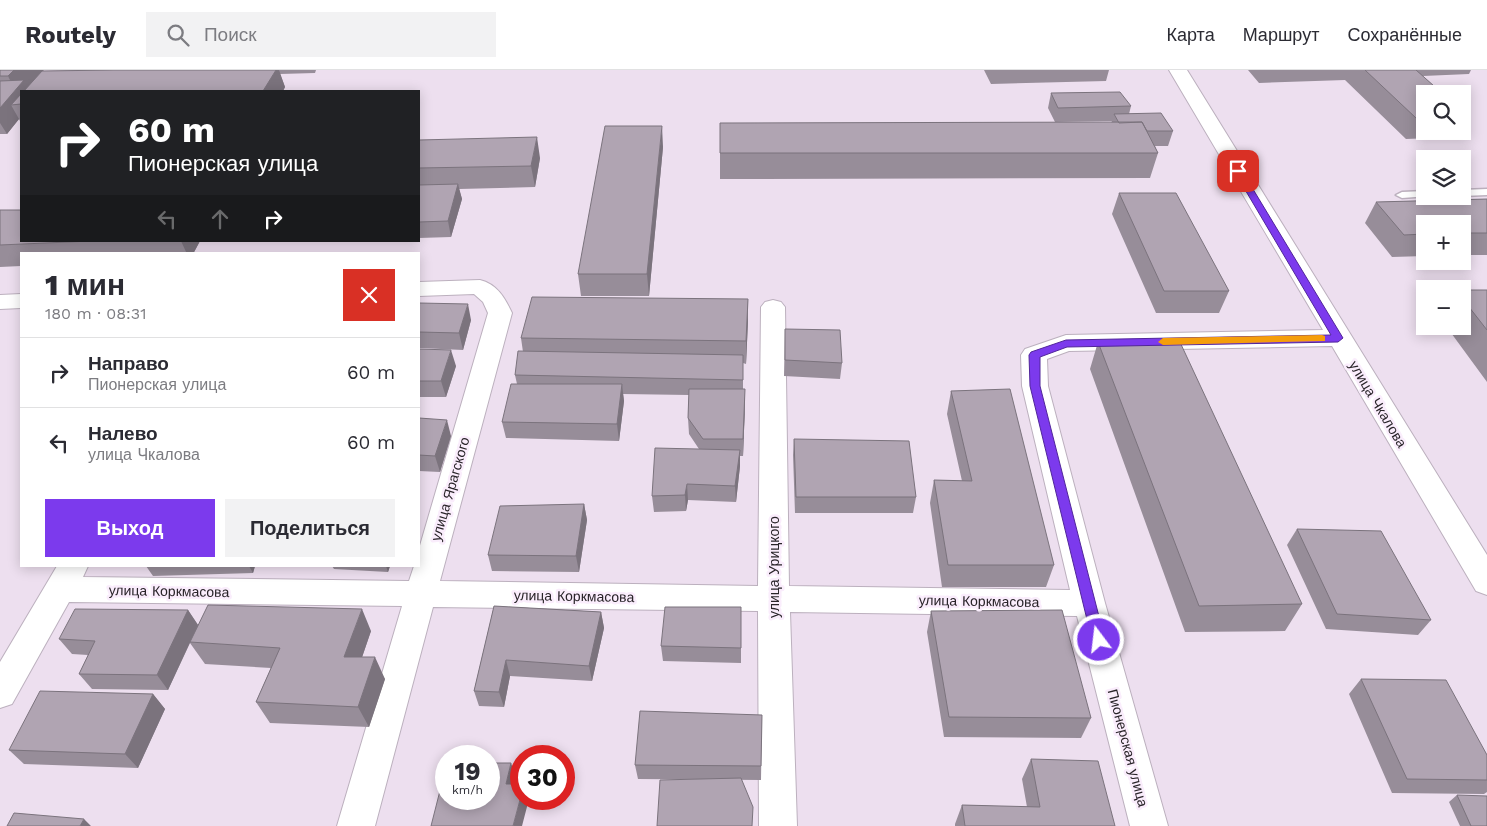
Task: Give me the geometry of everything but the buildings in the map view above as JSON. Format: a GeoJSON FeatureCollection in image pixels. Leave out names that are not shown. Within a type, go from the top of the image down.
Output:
{"type":"FeatureCollection","features":[{"type":"Feature","properties":{"kind":"street","name":"улица Чкалова"},"geometry":{"type":"LineString","coordinates":[[1178,70],[1487,582]]}},
{"type":"Feature","properties":{"kind":"street","name":"улица Ярагского"},"geometry":{"type":"LineString","coordinates":[[356,826],[500,313],[493,298],[480,287],[420,289]]}},
{"type":"Feature","properties":{"kind":"street"},"geometry":{"type":"LineString","coordinates":[[0,302],[20,301]]}},
{"type":"Feature","properties":{"kind":"street","name":"улица Урицкого"},"geometry":{"type":"LineString","coordinates":[[773,307],[774,598],[778,826]]}},
{"type":"Feature","properties":{"kind":"street","name":"Пионерская улица"},"geometry":{"type":"LineString","coordinates":[[1148,826],[1035,386],[1034,355],[1066,343],[1338,338]]}},
{"type":"Feature","properties":{"kind":"street","name":"улица Коркмасова"},"geometry":{"type":"LineString","coordinates":[[66,578],[420,595],[1089,602]]}},
{"type":"Feature","properties":{"kind":"street"},"geometry":{"type":"LineString","coordinates":[[0,693],[66,578]]}},
{"type":"Feature","properties":{"kind":"lane"},"geometry":{"type":"LineString","coordinates":[[1471,193],[1487,192]]}},
{"type":"Feature","properties":{"kind":"lane"},"geometry":{"type":"LineString","coordinates":[[1402,195],[1416,194]]}},
{"type":"Feature","properties":{"kind":"slow traffic"},"geometry":{"type":"LineString","coordinates":[[1163,342],[1322,339]]}},
{"type":"Feature","properties":{"kind":"route"},"geometry":{"type":"LineString","coordinates":[[1099,640],[1035,386],[1034,355],[1066,343],[1338,338],[1238,171]]}}]}
